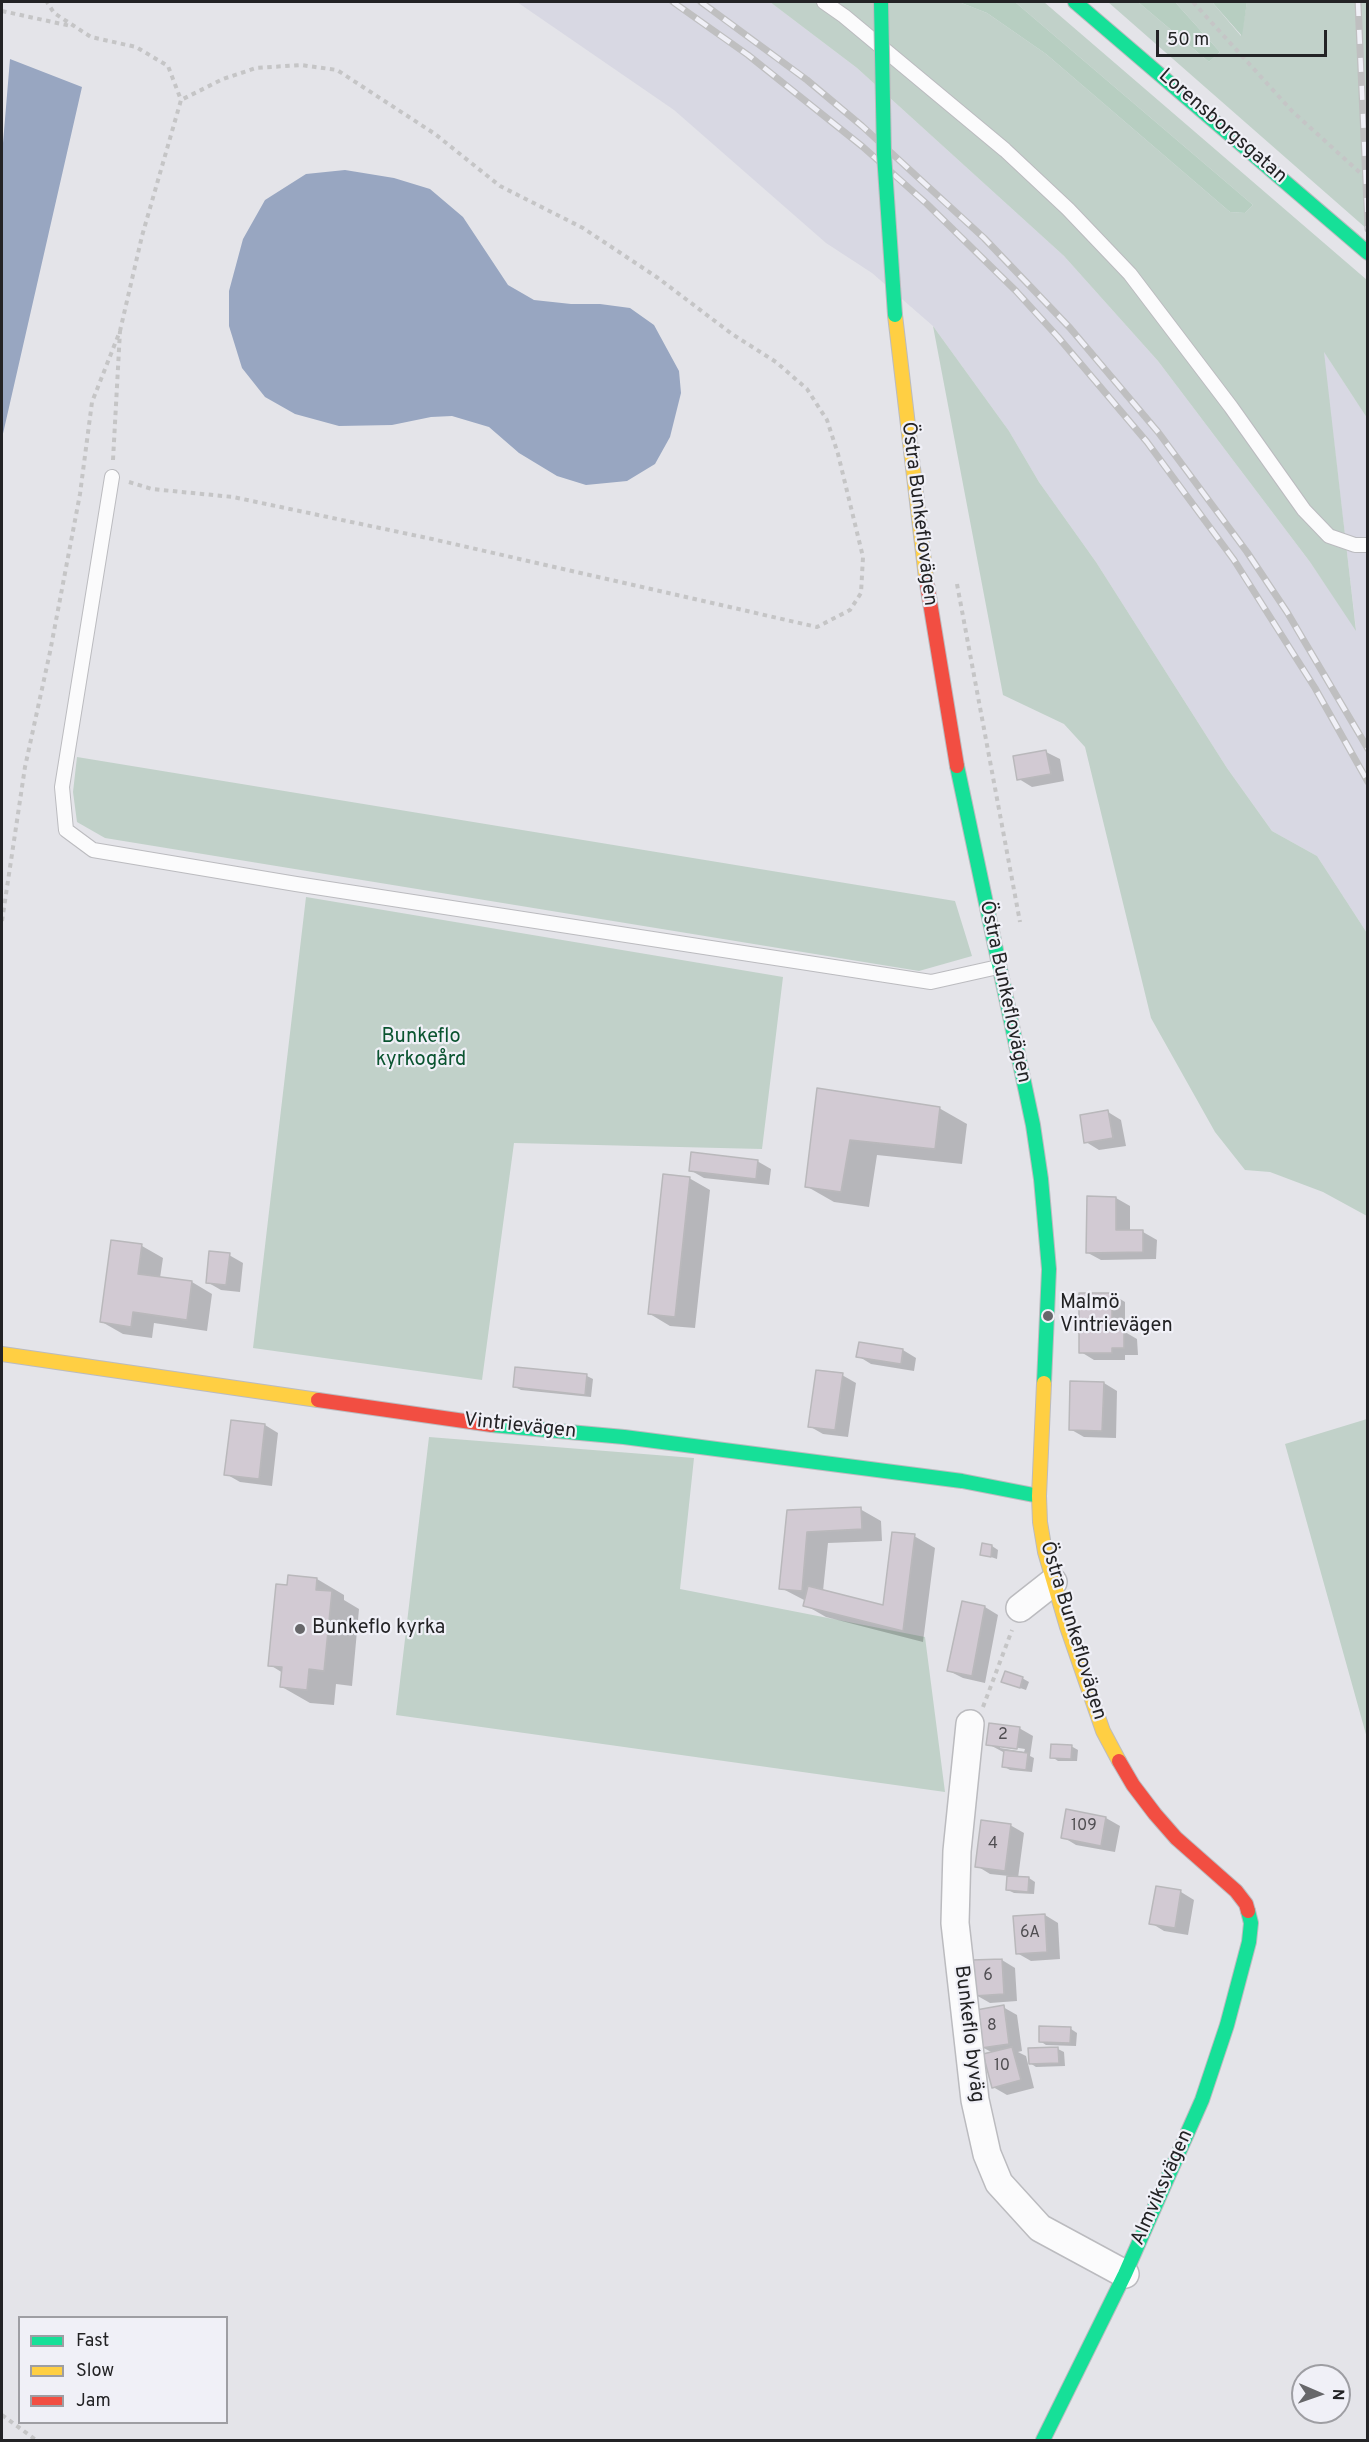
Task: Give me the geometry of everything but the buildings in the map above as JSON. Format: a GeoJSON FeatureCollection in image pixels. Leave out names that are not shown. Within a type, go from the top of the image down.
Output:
{"type":"FeatureCollection","features":[{"type":"Feature","properties":{"kind":"street","name":"Östra Bunkeflovägen"},"geometry":{"type":"LineString","coordinates":[[881,2],[884,154],[894,315],[921,549],[949,726],[1033,1125],[1046,1223],[1048,1316],[1040,1522],[1053,1582],[1103,1731],[1115,1755],[1133,1785],[1176,1838],[1236,1891],[1246,1904],[1251,1923]]}},
{"type":"Feature","properties":{"kind":"street","name":"Lorensborgsgatan"},"geometry":{"type":"LineString","coordinates":[[1075,2],[1368,252]]}},
{"type":"Feature","properties":{"kind":"street","name":"Vintrievägen"},"geometry":{"type":"LineString","coordinates":[[2,1354],[480,1424],[624,1437],[962,1481],[1040,1496]]}},
{"type":"Feature","properties":{"kind":"street"},"geometry":{"type":"LineString","coordinates":[[1020,1608],[1053,1582]]}},
{"type":"Feature","properties":{"kind":"street","name":"Bunkeflo byväg"},"geometry":{"type":"LineString","coordinates":[[970,1724],[957,1851],[955,1923],[975,2100],[987,2154],[999,2184],[1040,2228],[1125,2274]]}},
{"type":"Feature","properties":{"kind":"street","name":"Almviksvägen"},"geometry":{"type":"LineString","coordinates":[[1043,2440],[1125,2274],[1202,2100],[1227,2025],[1249,1942],[1251,1923]]}},
{"type":"Feature","properties":{"kind":"lane"},"geometry":{"type":"LineString","coordinates":[[824,2],[844,16],[1005,150],[1068,209],[1130,274],[1231,407],[1305,510],[1329,536],[1354,545],[1368,545]]}},
{"type":"Feature","properties":{"kind":"lane"},"geometry":{"type":"LineString","coordinates":[[112,477],[62,787],[66,830],[93,850],[296,884],[931,982],[998,967]]}},
{"type":"Feature","properties":{"kind":"path"},"geometry":{"type":"LineString","coordinates":[[2,921],[25,767],[80,494],[92,402],[120,331],[142,236],[181,100],[168,66],[136,47],[91,37],[54,13],[47,2]]}},
{"type":"Feature","properties":{"kind":"path"},"geometry":{"type":"LineString","coordinates":[[1192,2],[1292,111],[1368,180]]}},
{"type":"Feature","properties":{"kind":"path"},"geometry":{"type":"LineString","coordinates":[[2,11],[73,27]]}},
{"type":"Feature","properties":{"kind":"path"},"geometry":{"type":"LineString","coordinates":[[120,331],[112,477],[153,489],[233,497],[432,539],[817,627],[850,610],[861,593],[863,557],[838,454],[827,420],[807,389],[776,362],[732,334],[658,278],[583,228],[500,186],[435,134],[337,70],[301,65],[256,68],[223,79],[181,100]]}},
{"type":"Feature","properties":{"kind":"path"},"geometry":{"type":"LineString","coordinates":[[955,574],[1021,925]]}},
{"type":"Feature","properties":{"kind":"path"},"geometry":{"type":"LineString","coordinates":[[970,1724],[986,1703],[1020,1608]]}},
{"type":"Feature","properties":{"kind":"path"},"geometry":{"type":"LineString","coordinates":[[2,2415],[36,2440]]}},
{"type":"Feature","properties":{"kind":"shaded area"},"geometry":{"type":"Polygon","coordinates":[[[517,2],[770,2],[857,68],[1064,256],[1158,361],[1310,562],[1356,629],[1323,350],[1367,418],[1367,933],[1317,856],[1272,831],[1227,768],[1096,562],[1039,482],[1009,431],[933,326],[872,273],[826,243],[674,110],[517,2]]]}},
{"type":"Feature","properties":{"kind":"green space"},"geometry":{"type":"Polygon","coordinates":[[[770,2],[959,2],[987,13],[1046,54],[1230,212],[1245,213],[1253,205],[1015,2],[1044,2],[1367,280],[1367,418],[1324,352],[1356,631],[1310,562],[1158,361],[1064,256],[857,68],[770,2]]]}},
{"type":"Feature","properties":{"kind":"green space"},"geometry":{"type":"Polygon","coordinates":[[[959,2],[1015,2],[1253,205],[1245,213],[1230,212],[1046,54],[987,13],[959,2]]]}},
{"type":"Feature","properties":{"kind":"green space"},"geometry":{"type":"Polygon","coordinates":[[[1108,2],[1138,2],[1209,62],[1220,52],[1175,2],[1212,2],[1241,36],[1247,2],[1367,2],[1367,229],[1108,2]]]}},
{"type":"Feature","properties":{"kind":"green space"},"geometry":{"type":"Polygon","coordinates":[[[1138,2],[1175,2],[1220,52],[1209,62],[1138,2]]]}},
{"type":"Feature","properties":{"kind":"green space"},"geometry":{"type":"Polygon","coordinates":[[[1212,2],[1247,2],[1242,36],[1212,2]]]}},
{"type":"Feature","properties":{"kind":"green space"},"geometry":{"type":"Polygon","coordinates":[[[933,326],[1009,431],[1039,482],[1096,562],[1227,768],[1272,831],[1317,856],[1367,933],[1367,1216],[1323,1192],[1270,1172],[1245,1170],[1215,1132],[1151,1018],[1085,747],[1064,724],[1003,695],[933,326]]]}},
{"type":"Feature","properties":{"kind":"green space"},"geometry":{"type":"Polygon","coordinates":[[[77,757],[955,901],[972,956],[919,971],[105,838],[77,822],[73,792],[77,757]]]}},
{"type":"Feature","properties":{"kind":"green space","name":"Bunkeflo kyrkogård"},"geometry":{"type":"Polygon","coordinates":[[[306,897],[783,977],[762,1149],[514,1143],[482,1380],[253,1348],[306,897]]]}},
{"type":"Feature","properties":{"kind":"green space"},"geometry":{"type":"Polygon","coordinates":[[[1368,1419],[1367,1738],[1285,1444],[1368,1419]]]}},
{"type":"Feature","properties":{"kind":"green space"},"geometry":{"type":"Polygon","coordinates":[[[429,1437],[694,1458],[680,1589],[925,1637],[945,1792],[396,1715],[429,1437]]]}},
{"type":"Feature","properties":{"kind":"water"},"geometry":{"type":"Polygon","coordinates":[[[10,59],[82,87],[2,438],[2,155],[10,59]]]}},
{"type":"Feature","properties":{"kind":"water"},"geometry":{"type":"Polygon","coordinates":[[[345,170],[394,178],[430,189],[463,217],[508,285],[534,300],[630,308],[654,325],[679,371],[681,393],[670,437],[655,464],[627,481],[586,485],[557,476],[519,453],[489,427],[452,416],[431,417],[392,425],[339,426],[295,414],[265,397],[242,368],[229,326],[229,291],[243,239],[265,200],[306,174],[345,170]]]}},
{"type":"Feature","properties":{"kind":"railway"},"geometry":{"type":"LineString","coordinates":[[673,2],[748,55],[863,147],[927,204],[1016,291],[1058,337],[1147,442],[1234,560],[1315,688],[1368,782]]}},
{"type":"Feature","properties":{"kind":"railway"},"geometry":{"type":"LineString","coordinates":[[701,2],[807,80],[862,126],[984,238],[1070,328],[1158,432],[1247,552],[1287,612],[1368,749]]}},
{"type":"Feature","properties":{"kind":"railway"},"geometry":{"type":"LineString","coordinates":[[1358,2],[1368,229]]}},
{"type":"Feature","properties":{"kind":"traffic: fast"},"geometry":{"type":"LineString","coordinates":[[881,2],[884,154],[895,315]]}},
{"type":"Feature","properties":{"kind":"traffic: fast"},"geometry":{"type":"LineString","coordinates":[[1075,2],[1368,253]]}},
{"type":"Feature","properties":{"kind":"traffic: fast"},"geometry":{"type":"LineString","coordinates":[[957,766],[1033,1125],[1041,1179],[1049,1269],[1044,1383]]}},
{"type":"Feature","properties":{"kind":"traffic: fast"},"geometry":{"type":"LineString","coordinates":[[492,1425],[624,1437],[962,1481],[1039,1496]]}},
{"type":"Feature","properties":{"kind":"traffic: fast"},"geometry":{"type":"LineString","coordinates":[[1043,2440],[1125,2274],[1202,2100],[1227,2025],[1249,1942],[1251,1923],[1248,1911]]}},
{"type":"Feature","properties":{"kind":"traffic: slow"},"geometry":{"type":"LineString","coordinates":[[895,315],[926,578]]}},
{"type":"Feature","properties":{"kind":"traffic: slow"},"geometry":{"type":"LineString","coordinates":[[2,1354],[318,1400]]}},
{"type":"Feature","properties":{"kind":"traffic: slow"},"geometry":{"type":"LineString","coordinates":[[1044,1383],[1039,1496],[1045,1552],[1067,1627],[1103,1731],[1119,1761]]}},
{"type":"Feature","properties":{"kind":"traffic: jam"},"geometry":{"type":"LineString","coordinates":[[926,578],[957,766]]}},
{"type":"Feature","properties":{"kind":"traffic: jam"},"geometry":{"type":"LineString","coordinates":[[318,1400],[492,1425]]}},
{"type":"Feature","properties":{"kind":"traffic: jam"},"geometry":{"type":"LineString","coordinates":[[1119,1761],[1133,1785],[1155,1814],[1176,1838],[1236,1891],[1246,1904],[1248,1911]]}},
{"type":"Feature","properties":{"kind":"place","name":"Malmö Vintrievägen"},"geometry":{"type":"Point","coordinates":[1048,1316]}},
{"type":"Feature","properties":{"kind":"place","name":"Bunkeflo kyrka"},"geometry":{"type":"Point","coordinates":[300,1629]}}]}
